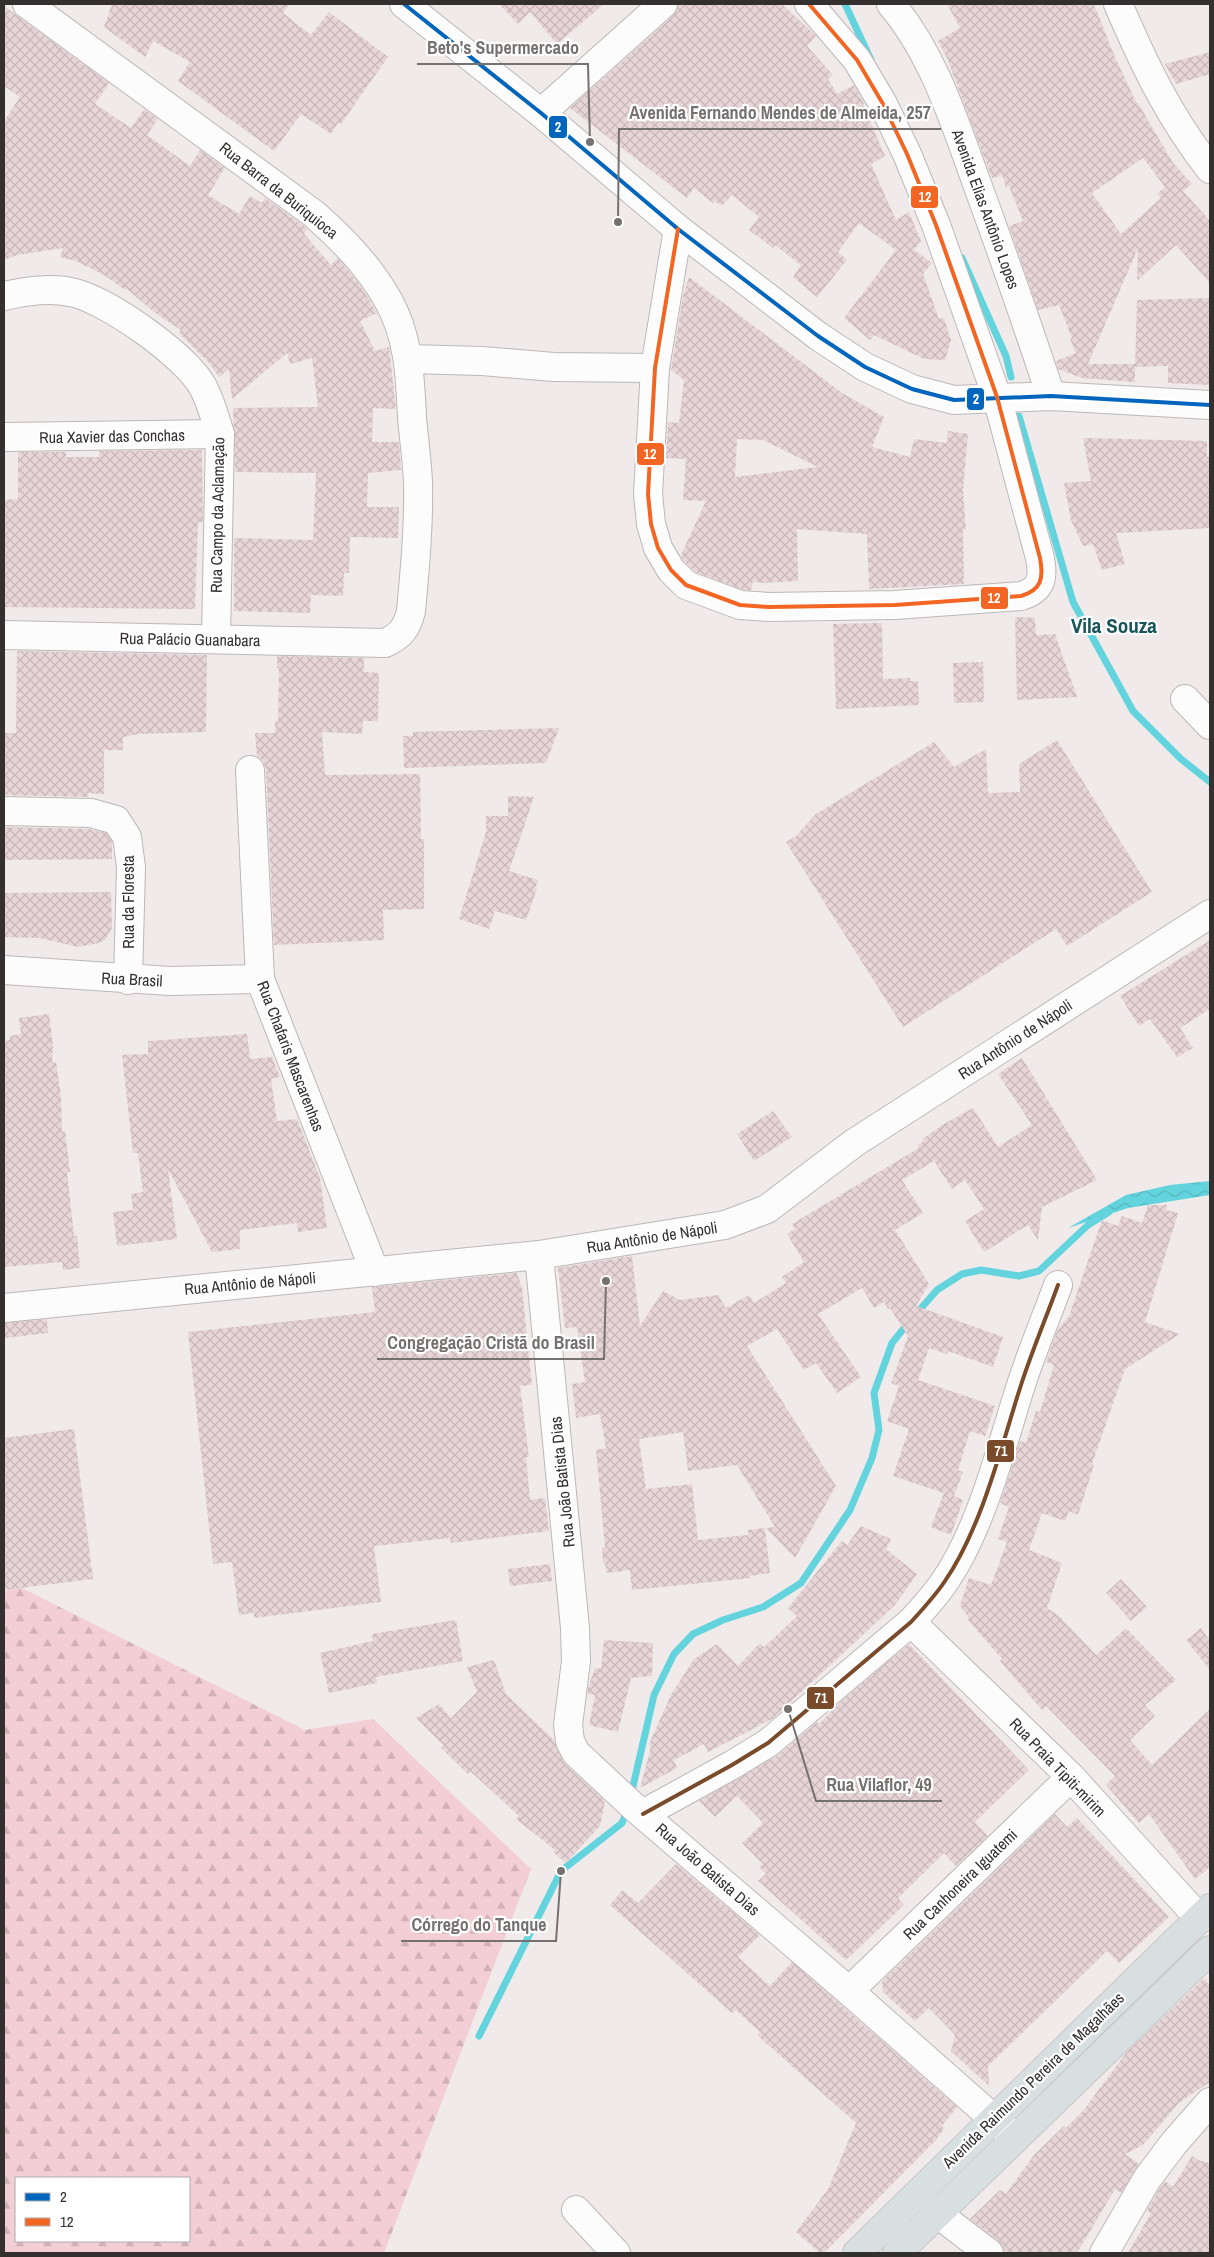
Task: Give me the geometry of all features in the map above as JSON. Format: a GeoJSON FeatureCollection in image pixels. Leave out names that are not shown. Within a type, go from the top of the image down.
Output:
{"type":"FeatureCollection","features":[{"type":"Feature","properties":{"kind":"main road"},"geometry":{"type":"LineString","coordinates":[[1087,2068],[1113,2023],[1191,1946],[1198,1936],[1205,1913]]}},
{"type":"Feature","properties":{"kind":"main road","name":"Avenida Raimundo Pereira de Magalhães"},"geometry":{"type":"LineString","coordinates":[[857,2253],[1205,1913]]}},
{"type":"Feature","properties":{"kind":"main road","name":"Avenida Raimundo Pereira de Magalhães"},"geometry":{"type":"LineString","coordinates":[[897,2253],[1210,1950]]}},
{"type":"Feature","properties":{"kind":"street","name":"Rua Barra da Buriquioca"},"geometry":{"type":"LineString","coordinates":[[27,4],[314,214],[347,243],[372,273],[389,301],[402,330],[409,359],[418,482],[418,526],[411,611],[408,624],[402,633],[393,640],[376,644]]}},
{"type":"Feature","properties":{"kind":"street"},"geometry":{"type":"LineString","coordinates":[[404,4],[541,113],[678,229],[818,336],[864,367],[912,389],[954,400],[1051,396],[1210,405]]}},
{"type":"Feature","properties":{"kind":"street"},"geometry":{"type":"LineString","coordinates":[[541,113],[663,4]]}},
{"type":"Feature","properties":{"kind":"street"},"geometry":{"type":"LineString","coordinates":[[678,229],[655,368],[648,494],[651,524],[658,548],[671,570],[686,585],[740,605],[769,607],[895,604],[1020,596],[1038,588],[1042,580],[1040,558],[998,397],[936,225],[907,154],[883,104],[857,60],[809,4]]}},
{"type":"Feature","properties":{"kind":"street","name":"Avenida Elias Antônio Lopes"},"geometry":{"type":"LineString","coordinates":[[892,4],[927,58],[948,104],[1009,269],[1051,396]]}},
{"type":"Feature","properties":{"kind":"street"},"geometry":{"type":"LineString","coordinates":[[1118,4],[1148,73],[1192,146],[1210,169]]}},
{"type":"Feature","properties":{"kind":"street","name":"Rua Campo da Aclamação"},"geometry":{"type":"LineString","coordinates":[[4,296],[42,290],[75,293],[102,304],[163,345],[190,370],[202,386],[212,405],[220,434],[216,638]]}},
{"type":"Feature","properties":{"kind":"street"},"geometry":{"type":"LineString","coordinates":[[409,359],[482,360],[554,367],[655,368]]}},
{"type":"Feature","properties":{"kind":"street","name":"Rua Xavier das Conchas"},"geometry":{"type":"LineString","coordinates":[[4,437],[220,434]]}},
{"type":"Feature","properties":{"kind":"street","name":"Rua Palácio Guanabara"},"geometry":{"type":"LineString","coordinates":[[4,635],[216,638],[376,644]]}},
{"type":"Feature","properties":{"kind":"street"},"geometry":{"type":"LineString","coordinates":[[1185,699],[1210,725]]}},
{"type":"Feature","properties":{"kind":"street","name":"Rua Chafaris Mascarenhas"},"geometry":{"type":"LineString","coordinates":[[250,770],[260,979],[375,1272]]}},
{"type":"Feature","properties":{"kind":"street","name":"Rua da Floresta"},"geometry":{"type":"LineString","coordinates":[[4,811],[91,813],[116,820],[127,838],[131,867],[128,980]]}},
{"type":"Feature","properties":{"kind":"street","name":"Rua Antônio de Nápoli"},"geometry":{"type":"LineString","coordinates":[[4,1308],[210,1286],[540,1255],[725,1225],[767,1208],[854,1143],[1210,914]]}},
{"type":"Feature","properties":{"kind":"street","name":"Rua Brasil"},"geometry":{"type":"LineString","coordinates":[[4,970],[128,980],[260,979]]}},
{"type":"Feature","properties":{"kind":"street","name":"Rua João Batista Dias"},"geometry":{"type":"LineString","coordinates":[[540,1255],[575,1628],[576,1661],[568,1725],[570,1741],[576,1753],[1015,2137]]}},
{"type":"Feature","properties":{"kind":"street"},"geometry":{"type":"LineString","coordinates":[[639,1810],[732,1765],[768,1743],[911,1622],[946,1580],[964,1546],[983,1499],[1021,1384],[1058,1285]]}},
{"type":"Feature","properties":{"kind":"street","name":"Rua Praia Tipiti-mirim"},"geometry":{"type":"LineString","coordinates":[[911,1622],[1071,1777],[1205,1913]]}},
{"type":"Feature","properties":{"kind":"street","name":"Rua Canhoneira Iguatemi"},"geometry":{"type":"LineString","coordinates":[[850,1991],[1071,1777]]}},
{"type":"Feature","properties":{"kind":"street"},"geometry":{"type":"LineString","coordinates":[[1104,2253],[1147,2180],[1174,2143],[1209,2109]]}},
{"type":"Feature","properties":{"kind":"street"},"geometry":{"type":"LineString","coordinates":[[576,2210],[616,2253]]}},
{"type":"Feature","properties":{"kind":"street"},"geometry":{"type":"LineString","coordinates":[[938,2214],[988,2253]]}},
{"type":"Feature","properties":{"kind":"green space"},"geometry":{"type":"Polygon","coordinates":[[[16,1585],[305,1730],[373,1719],[531,1869],[384,2253],[4,2253],[4,1592],[16,1585]]]}},
{"type":"Feature","properties":{"kind":"water"},"geometry":{"type":"Polygon","coordinates":[[[1210,1181],[1210,1195],[1128,1208],[1068,1228],[1126,1195],[1170,1185],[1210,1181]]]}},
{"type":"Feature","properties":{"kind":"building"},"geometry":{"type":"Polygon","coordinates":[[[112,4],[289,4],[283,13],[311,35],[329,12],[388,57],[341,124],[338,123],[331,134],[301,114],[274,151],[178,81],[190,62],[153,41],[145,57],[104,27],[112,4]]]}},
{"type":"Feature","properties":{"kind":"building"},"geometry":{"type":"Polygon","coordinates":[[[499,4],[604,4],[557,44],[530,12],[518,24],[499,4]]]}},
{"type":"Feature","properties":{"kind":"building"},"geometry":{"type":"Polygon","coordinates":[[[678,4],[782,4],[816,36],[807,46],[833,75],[828,79],[837,94],[854,85],[864,104],[885,156],[871,164],[896,220],[909,212],[921,241],[914,250],[932,263],[923,274],[939,319],[944,318],[951,340],[945,360],[924,359],[874,335],[870,340],[844,318],[896,250],[859,223],[838,252],[847,260],[817,297],[793,277],[801,265],[775,245],[773,248],[749,230],[759,217],[732,195],[722,206],[715,201],[713,203],[694,188],[687,198],[570,108],[673,16],[678,4]]]}},
{"type":"Feature","properties":{"kind":"building"},"geometry":{"type":"Polygon","coordinates":[[[947,4],[1094,4],[1114,55],[1137,104],[1173,163],[1192,184],[1183,191],[1210,221],[1210,283],[1176,245],[1137,281],[1138,248],[1088,364],[1135,364],[1135,382],[1082,378],[1058,369],[1056,361],[1076,353],[1070,339],[1072,338],[1059,305],[1038,310],[1009,226],[1023,221],[1009,186],[1006,187],[1002,175],[992,178],[947,58],[938,41],[960,28],[947,4]],[[1143,158],[1092,193],[1121,234],[1161,198],[1157,194],[1165,187],[1143,158]]]}},
{"type":"Feature","properties":{"kind":"building"},"geometry":{"type":"Polygon","coordinates":[[[4,6],[109,83],[95,104],[131,128],[144,109],[158,119],[147,135],[190,166],[200,150],[225,168],[208,195],[239,214],[250,196],[262,203],[265,198],[304,226],[307,229],[304,234],[331,265],[338,258],[360,285],[377,313],[360,321],[375,351],[389,347],[396,409],[373,408],[372,442],[399,442],[401,470],[368,473],[367,507],[399,507],[398,538],[350,537],[349,573],[344,573],[343,596],[311,595],[310,613],[234,611],[234,538],[313,540],[316,473],[235,472],[233,408],[318,407],[312,358],[290,364],[287,353],[232,399],[229,369],[219,377],[210,364],[179,333],[181,330],[154,312],[126,288],[125,290],[104,275],[76,261],[60,257],[63,248],[17,255],[4,260],[4,121],[20,97],[4,86],[4,6]]]}},
{"type":"Feature","properties":{"kind":"building"},"geometry":{"type":"Polygon","coordinates":[[[1210,52],[1210,74],[1176,84],[1165,64],[1210,52]]]}},
{"type":"Feature","properties":{"kind":"building"},"geometry":{"type":"Polygon","coordinates":[[[689,277],[842,393],[884,417],[872,447],[910,457],[914,439],[947,443],[948,431],[968,434],[963,490],[966,530],[963,530],[964,584],[869,589],[867,534],[797,529],[798,581],[761,583],[753,581],[751,590],[743,590],[695,572],[683,560],[681,555],[706,501],[683,500],[686,459],[666,458],[668,422],[679,423],[684,380],[671,370],[683,296],[689,277]],[[737,439],[735,477],[818,467],[763,440],[737,439]]]}},
{"type":"Feature","properties":{"kind":"building"},"geometry":{"type":"Polygon","coordinates":[[[1210,298],[1210,385],[1168,383],[1168,366],[1135,367],[1137,300],[1210,298]]]}},
{"type":"Feature","properties":{"kind":"building"},"geometry":{"type":"Polygon","coordinates":[[[1083,438],[1207,441],[1207,457],[1210,457],[1210,528],[1116,533],[1125,564],[1102,570],[1093,544],[1083,546],[1071,520],[1064,483],[1091,481],[1083,438]]]}},
{"type":"Feature","properties":{"kind":"building"},"geometry":{"type":"Polygon","coordinates":[[[202,450],[203,522],[198,522],[195,609],[4,607],[4,500],[18,499],[18,452],[66,452],[66,457],[99,457],[99,451],[202,450]]]}},
{"type":"Feature","properties":{"kind":"building"},"geometry":{"type":"Polygon","coordinates":[[[1015,617],[1035,618],[1036,635],[1055,634],[1077,697],[1017,700],[1015,617]]]}},
{"type":"Feature","properties":{"kind":"building"},"geometry":{"type":"Polygon","coordinates":[[[882,623],[883,679],[910,678],[910,681],[918,681],[919,705],[836,709],[833,624],[882,623]]]}},
{"type":"Feature","properties":{"kind":"building"},"geometry":{"type":"Polygon","coordinates":[[[17,651],[207,655],[206,732],[139,734],[123,737],[123,750],[104,750],[104,794],[87,793],[89,797],[4,795],[4,733],[16,733],[17,651]]]}},
{"type":"Feature","properties":{"kind":"building"},"geometry":{"type":"Polygon","coordinates":[[[277,656],[364,658],[364,672],[379,673],[378,721],[363,721],[362,734],[322,732],[325,775],[420,774],[421,839],[424,839],[424,909],[383,910],[384,940],[274,945],[266,769],[263,761],[257,756],[255,733],[275,733],[275,721],[278,722],[279,668],[277,668],[277,656]]]}},
{"type":"Feature","properties":{"kind":"building"},"geometry":{"type":"Polygon","coordinates":[[[983,662],[984,702],[954,703],[953,663],[983,662]]]}},
{"type":"Feature","properties":{"kind":"building"},"geometry":{"type":"Polygon","coordinates":[[[559,728],[546,763],[404,768],[403,736],[413,736],[413,732],[559,728]]]}},
{"type":"Feature","properties":{"kind":"building"},"geometry":{"type":"Polygon","coordinates":[[[1057,740],[1152,892],[1067,946],[1056,929],[903,1027],[786,842],[796,836],[816,814],[934,742],[954,767],[986,749],[988,793],[1020,792],[1019,764],[1057,740]]]}},
{"type":"Feature","properties":{"kind":"building"},"geometry":{"type":"Polygon","coordinates":[[[508,796],[534,797],[509,871],[538,880],[535,888],[537,889],[526,920],[495,911],[489,929],[459,919],[486,832],[486,816],[508,816],[508,796]]]}},
{"type":"Feature","properties":{"kind":"building"},"geometry":{"type":"Polygon","coordinates":[[[4,827],[89,829],[106,833],[112,842],[112,859],[4,860],[4,827]]]}},
{"type":"Feature","properties":{"kind":"building"},"geometry":{"type":"Polygon","coordinates":[[[111,892],[112,928],[105,940],[98,943],[78,947],[40,938],[4,937],[4,893],[111,892]]]}},
{"type":"Feature","properties":{"kind":"building"},"geometry":{"type":"Polygon","coordinates":[[[1210,940],[1210,1009],[1180,1028],[1193,1048],[1177,1057],[1150,1019],[1139,1026],[1120,996],[1210,940]]]}},
{"type":"Feature","properties":{"kind":"building"},"geometry":{"type":"Polygon","coordinates":[[[49,1014],[53,1045],[52,1063],[56,1062],[61,1096],[62,1132],[65,1131],[70,1172],[67,1172],[74,1236],[77,1236],[80,1268],[63,1270],[62,1262],[4,1267],[4,1041],[10,1040],[9,1036],[21,1034],[19,1018],[49,1014]]]}},
{"type":"Feature","properties":{"kind":"building"},"geometry":{"type":"Polygon","coordinates":[[[247,1034],[250,1059],[272,1057],[280,1077],[271,1079],[277,1121],[297,1119],[320,1178],[327,1228],[298,1232],[297,1223],[240,1230],[240,1249],[212,1252],[168,1169],[177,1239],[117,1246],[113,1212],[133,1210],[131,1194],[143,1192],[138,1153],[133,1153],[122,1055],[148,1054],[148,1041],[247,1034]]]}},
{"type":"Feature","properties":{"kind":"building"},"geometry":{"type":"Polygon","coordinates":[[[1022,1058],[1097,1180],[1042,1207],[1038,1240],[1028,1225],[984,1252],[965,1221],[984,1209],[965,1180],[952,1189],[934,1161],[902,1180],[923,1213],[895,1230],[929,1284],[916,1306],[1003,1337],[993,1367],[948,1351],[947,1354],[929,1348],[918,1380],[995,1406],[985,1436],[970,1431],[958,1470],[963,1472],[954,1496],[963,1500],[951,1535],[931,1527],[944,1493],[893,1476],[909,1429],[887,1421],[899,1386],[891,1383],[908,1336],[890,1308],[888,1309],[884,1302],[874,1308],[862,1288],[818,1314],[861,1377],[837,1393],[816,1363],[804,1370],[777,1329],[747,1346],[836,1486],[795,1558],[766,1528],[775,1527],[737,1465],[688,1471],[683,1432],[639,1439],[646,1489],[692,1484],[698,1540],[748,1535],[748,1530],[765,1528],[770,1573],[750,1576],[751,1578],[632,1590],[630,1570],[607,1573],[605,1563],[603,1563],[602,1548],[605,1547],[596,1450],[606,1448],[600,1414],[576,1418],[572,1384],[585,1382],[577,1327],[565,1328],[558,1268],[632,1256],[640,1326],[663,1291],[680,1300],[718,1295],[726,1308],[749,1295],[754,1303],[786,1283],[782,1277],[804,1262],[787,1234],[795,1229],[792,1224],[919,1148],[917,1145],[923,1142],[922,1139],[944,1124],[973,1108],[998,1147],[1032,1125],[998,1074],[1022,1058]]]}},
{"type":"Feature","properties":{"kind":"building"},"geometry":{"type":"Polygon","coordinates":[[[773,1111],[792,1137],[754,1161],[737,1134],[773,1111]]]}},
{"type":"Feature","properties":{"kind":"building"},"geometry":{"type":"Polygon","coordinates":[[[1148,1205],[1167,1205],[1166,1210],[1178,1213],[1145,1322],[1180,1334],[1125,1369],[1092,1464],[1094,1465],[1078,1515],[1069,1511],[1065,1521],[1042,1513],[1029,1550],[1062,1563],[1047,1608],[1059,1616],[1096,1655],[1126,1628],[1176,1680],[1145,1705],[1155,1716],[1130,1740],[1152,1765],[1210,1709],[1210,1867],[1195,1879],[1149,1814],[1139,1823],[1106,1785],[1115,1776],[1046,1706],[1042,1710],[1000,1661],[1002,1659],[968,1620],[969,1618],[960,1606],[969,1578],[991,1585],[1007,1542],[998,1539],[1009,1507],[1000,1503],[1020,1441],[1026,1443],[1036,1411],[1040,1412],[1054,1365],[1046,1362],[1057,1331],[1069,1316],[1102,1220],[1118,1226],[1122,1216],[1142,1223],[1148,1205]]]}},
{"type":"Feature","properties":{"kind":"building"},"geometry":{"type":"Polygon","coordinates":[[[517,1273],[522,1288],[532,1385],[520,1386],[529,1457],[526,1457],[530,1500],[545,1498],[549,1531],[451,1543],[450,1538],[374,1546],[381,1602],[254,1618],[254,1613],[239,1615],[232,1562],[213,1564],[188,1332],[375,1312],[372,1287],[517,1273]]]}},
{"type":"Feature","properties":{"kind":"building"},"geometry":{"type":"Polygon","coordinates":[[[47,1319],[48,1333],[4,1338],[4,1323],[47,1319]]]}},
{"type":"Feature","properties":{"kind":"building"},"geometry":{"type":"Polygon","coordinates":[[[74,1429],[93,1579],[4,1590],[4,1438],[74,1429]]]}},
{"type":"Feature","properties":{"kind":"building"},"geometry":{"type":"Polygon","coordinates":[[[861,1526],[891,1539],[886,1549],[917,1574],[895,1605],[772,1719],[708,1752],[704,1744],[674,1760],[677,1768],[640,1788],[651,1747],[649,1744],[671,1695],[694,1659],[717,1644],[738,1666],[760,1643],[764,1647],[797,1616],[788,1608],[842,1541],[847,1545],[861,1526]]]}},
{"type":"Feature","properties":{"kind":"building"},"geometry":{"type":"Polygon","coordinates":[[[550,1564],[552,1581],[510,1586],[508,1569],[550,1564]]]}},
{"type":"Feature","properties":{"kind":"building"},"geometry":{"type":"Polygon","coordinates":[[[1121,1579],[1147,1607],[1131,1621],[1106,1593],[1121,1579]]]}},
{"type":"Feature","properties":{"kind":"building"},"geometry":{"type":"Polygon","coordinates":[[[456,1620],[463,1661],[376,1677],[377,1683],[329,1693],[320,1653],[373,1641],[372,1634],[456,1620]]]}},
{"type":"Feature","properties":{"kind":"building"},"geometry":{"type":"Polygon","coordinates":[[[1201,1628],[1210,1641],[1210,1670],[1186,1640],[1201,1628]]]}},
{"type":"Feature","properties":{"kind":"building"},"geometry":{"type":"Polygon","coordinates":[[[604,1640],[653,1643],[652,1676],[631,1678],[618,1732],[589,1725],[595,1695],[588,1694],[588,1688],[595,1668],[601,1669],[604,1640]]]}},
{"type":"Feature","properties":{"kind":"building"},"geometry":{"type":"Polygon","coordinates":[[[909,1644],[1029,1770],[975,1822],[988,1836],[956,1866],[944,1853],[898,1898],[904,1905],[846,1960],[758,1881],[766,1874],[759,1867],[763,1864],[742,1843],[763,1823],[737,1796],[715,1817],[699,1801],[778,1755],[817,1722],[819,1724],[841,1701],[909,1644]]]}},
{"type":"Feature","properties":{"kind":"building"},"geometry":{"type":"Polygon","coordinates":[[[494,1660],[506,1694],[554,1740],[565,1764],[605,1801],[600,1826],[566,1863],[553,1852],[555,1850],[516,1819],[519,1816],[470,1771],[468,1774],[441,1748],[444,1746],[416,1718],[439,1704],[451,1718],[477,1692],[467,1667],[494,1660]]]}},
{"type":"Feature","properties":{"kind":"building"},"geometry":{"type":"Polygon","coordinates":[[[1055,1814],[1067,1827],[1077,1818],[1169,1917],[1119,1963],[1107,1951],[988,2066],[989,2086],[951,2051],[955,2035],[929,2008],[915,2021],[883,1992],[882,1981],[1055,1814]]]}},
{"type":"Feature","properties":{"kind":"building"},"geometry":{"type":"Polygon","coordinates":[[[676,1864],[760,1935],[738,1957],[770,1986],[792,1962],[957,2107],[942,2126],[944,2129],[936,2140],[824,2253],[820,2253],[796,2232],[828,2189],[856,2123],[757,2035],[760,2032],[736,2010],[732,2013],[610,1905],[622,1890],[638,1903],[676,1864]]]}},
{"type":"Feature","properties":{"kind":"building"},"geometry":{"type":"Polygon","coordinates":[[[1204,1978],[1210,1986],[1210,2082],[1180,2102],[1143,2145],[1125,2154],[1139,2164],[1121,2193],[1115,2189],[1077,2253],[1004,2253],[999,2241],[970,2219],[1000,2190],[1006,2194],[1034,2155],[1064,2126],[1066,2128],[1083,2111],[1126,2053],[1204,1978]]]}},
{"type":"Feature","properties":{"kind":"building"},"geometry":{"type":"Polygon","coordinates":[[[1192,2156],[1210,2163],[1210,2253],[1128,2253],[1151,2213],[1147,2210],[1160,2188],[1165,2181],[1173,2187],[1192,2156]]]}},
{"type":"Feature","properties":{"kind":"waterway"},"geometry":{"type":"LineString","coordinates":[[845,4],[871,60]]}},
{"type":"Feature","properties":{"kind":"waterway"},"geometry":{"type":"LineString","coordinates":[[962,258],[1006,356],[1011,377]]}},
{"type":"Feature","properties":{"kind":"waterway"},"geometry":{"type":"LineString","coordinates":[[1019,416],[1073,602],[1133,711],[1181,759],[1210,782]]}},
{"type":"Feature","properties":{"kind":"waterway"},"geometry":{"type":"LineString","coordinates":[[916,1314],[937,1290],[962,1274],[981,1270],[1019,1276],[1039,1271],[1088,1225],[1109,1212]]}},
{"type":"Feature","properties":{"kind":"waterway"},"geometry":{"type":"LineString","coordinates":[[631,1795],[654,1695],[674,1654],[693,1634],[723,1620],[763,1607],[801,1583],[850,1510],[872,1458],[879,1430],[874,1393],[892,1343],[909,1322]]}},
{"type":"Feature","properties":{"kind":"waterway"},"geometry":{"type":"LineString","coordinates":[[479,2036],[561,1871],[622,1823],[628,1808]]}},
{"type":"Feature","properties":{"kind":"transit line","name":"2"},"geometry":{"type":"LineString","coordinates":[[404,4],[541,113],[678,229],[818,336],[865,367],[912,389],[954,400],[1051,396],[1210,405]]}},
{"type":"Feature","properties":{"kind":"transit line","name":"12"},"geometry":{"type":"LineString","coordinates":[[678,229],[655,368],[648,494],[651,524],[658,548],[671,570],[686,585],[740,605],[769,607],[895,605],[1021,596],[1028,594],[1037,587],[1040,583],[1042,572],[1040,558],[997,397],[936,225],[907,154],[883,104],[857,60],[809,4]]}},
{"type":"Feature","properties":{"kind":"transit line","name":"71"},"geometry":{"type":"LineString","coordinates":[[643,1814],[768,1743],[911,1622],[937,1592],[958,1560],[980,1512],[1025,1372],[1058,1285]]}},
{"type":"Feature","properties":{"kind":"place","name":"Beto's Supermercado"},"geometry":{"type":"Point","coordinates":[590,142]}},
{"type":"Feature","properties":{"kind":"place","name":"Avenida Fernando Mendes de Almeida, 257"},"geometry":{"type":"Point","coordinates":[618,222]}},
{"type":"Feature","properties":{"kind":"place","name":"Congregação Cristã do Brasil"},"geometry":{"type":"Point","coordinates":[606,1281]}},
{"type":"Feature","properties":{"kind":"place","name":"Rua Vilaflor, 49"},"geometry":{"type":"Point","coordinates":[788,1709]}},
{"type":"Feature","properties":{"kind":"place","name":"Córrego do Tanque"},"geometry":{"type":"Point","coordinates":[561,1871]}},
{"type":"Feature","properties":{"kind":"district","name":"Vila Souza"},"geometry":{"type":"Point","coordinates":[1114,626]}}]}
